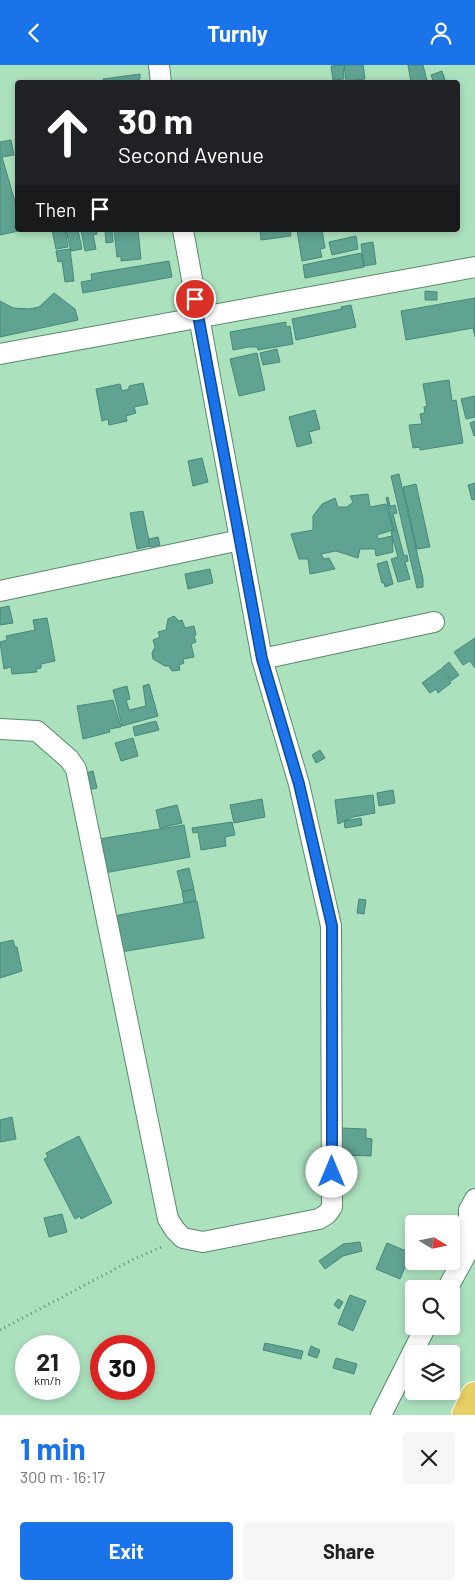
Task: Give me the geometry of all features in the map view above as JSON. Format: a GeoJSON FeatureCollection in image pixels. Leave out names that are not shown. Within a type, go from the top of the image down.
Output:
{"type":"FeatureCollection","features":[{"type":"Feature","properties":{"kind":"highway"},"geometry":{"type":"LineString","coordinates":[[466,1415],[475,1396]]}},
{"type":"Feature","properties":{"kind":"street"},"geometry":{"type":"LineString","coordinates":[[159,65],[161,80]]}},
{"type":"Feature","properties":{"kind":"street"},"geometry":{"type":"LineString","coordinates":[[0,729],[37,731],[69,759],[76,769],[168,1219],[175,1230],[183,1238],[203,1243],[319,1219],[327,1214],[332,1207],[332,926],[299,784],[262,659],[183,232]]}},
{"type":"Feature","properties":{"kind":"street"},"geometry":{"type":"LineString","coordinates":[[0,354],[198,316],[475,267]]}},
{"type":"Feature","properties":{"kind":"street"},"geometry":{"type":"LineString","coordinates":[[0,591],[240,540]]}},
{"type":"Feature","properties":{"kind":"street"},"geometry":{"type":"LineString","coordinates":[[262,659],[434,622]]}},
{"type":"Feature","properties":{"kind":"street"},"geometry":{"type":"LineString","coordinates":[[452,1280],[469,1249],[469,1210],[475,1199]]}},
{"type":"Feature","properties":{"kind":"street"},"geometry":{"type":"LineString","coordinates":[[381,1415],[421,1335]]}},
{"type":"Feature","properties":{"kind":"path"},"geometry":{"type":"LineString","coordinates":[[0,1330],[134,1259],[183,1238]]}},
{"type":"Feature","properties":{"kind":"building"},"geometry":{"type":"Polygon","coordinates":[[[343,65],[344,79],[333,80],[331,66],[343,65]]]}},
{"type":"Feature","properties":{"kind":"building"},"geometry":{"type":"Polygon","coordinates":[[[344,65],[363,65],[365,79],[346,80],[344,65]]]}},
{"type":"Feature","properties":{"kind":"building"},"geometry":{"type":"Polygon","coordinates":[[[408,65],[423,65],[427,80],[410,80],[408,65]]]}},
{"type":"Feature","properties":{"kind":"building"},"geometry":{"type":"Polygon","coordinates":[[[442,71],[445,80],[433,80],[431,75],[442,71]]]}},
{"type":"Feature","properties":{"kind":"building"},"geometry":{"type":"Polygon","coordinates":[[[140,74],[140,79],[137,80],[103,79],[140,74]]]}},
{"type":"Feature","properties":{"kind":"building"},"geometry":{"type":"Polygon","coordinates":[[[11,140],[14,155],[2,157],[15,202],[15,232],[0,235],[0,142],[11,140]]]}},
{"type":"Feature","properties":{"kind":"building"},"geometry":{"type":"Polygon","coordinates":[[[52,232],[65,232],[68,247],[56,249],[52,232]]]}},
{"type":"Feature","properties":{"kind":"building"},"geometry":{"type":"Polygon","coordinates":[[[66,232],[78,232],[82,249],[71,251],[66,232]]]}},
{"type":"Feature","properties":{"kind":"building"},"geometry":{"type":"Polygon","coordinates":[[[81,232],[96,232],[97,234],[93,235],[96,249],[85,251],[81,232]]]}},
{"type":"Feature","properties":{"kind":"building"},"geometry":{"type":"Polygon","coordinates":[[[105,232],[112,232],[113,242],[106,243],[105,232]]]}},
{"type":"Feature","properties":{"kind":"building"},"geometry":{"type":"Polygon","coordinates":[[[114,232],[138,232],[141,259],[121,261],[121,256],[117,257],[114,232]]]}},
{"type":"Feature","properties":{"kind":"building"},"geometry":{"type":"Polygon","coordinates":[[[260,232],[290,232],[291,236],[261,240],[260,232]]]}},
{"type":"Feature","properties":{"kind":"building"},"geometry":{"type":"Polygon","coordinates":[[[297,232],[322,232],[325,248],[320,249],[322,257],[302,261],[297,232]]]}},
{"type":"Feature","properties":{"kind":"building"},"geometry":{"type":"Polygon","coordinates":[[[356,236],[358,249],[332,255],[329,242],[356,236]]]}},
{"type":"Feature","properties":{"kind":"building"},"geometry":{"type":"Polygon","coordinates":[[[373,242],[376,264],[364,266],[361,244],[373,242]]]}},
{"type":"Feature","properties":{"kind":"building"},"geometry":{"type":"Polygon","coordinates":[[[70,249],[74,281],[65,282],[62,261],[58,262],[56,251],[70,249]]]}},
{"type":"Feature","properties":{"kind":"building"},"geometry":{"type":"Polygon","coordinates":[[[361,253],[364,267],[305,278],[303,265],[361,253]]]}},
{"type":"Feature","properties":{"kind":"building"},"geometry":{"type":"Polygon","coordinates":[[[169,261],[172,277],[83,293],[81,282],[92,280],[91,274],[169,261]]]}},
{"type":"Feature","properties":{"kind":"building"},"geometry":{"type":"Polygon","coordinates":[[[425,291],[437,292],[437,300],[425,300],[425,291]]]}},
{"type":"Feature","properties":{"kind":"building"},"geometry":{"type":"Polygon","coordinates":[[[54,293],[75,309],[78,320],[0,337],[0,301],[13,308],[29,309],[39,307],[54,293]]]}},
{"type":"Feature","properties":{"kind":"building"},"geometry":{"type":"Polygon","coordinates":[[[475,298],[475,337],[473,328],[406,340],[401,311],[475,298]]]}},
{"type":"Feature","properties":{"kind":"building"},"geometry":{"type":"Polygon","coordinates":[[[351,305],[356,327],[296,340],[292,319],[342,309],[341,307],[351,305]]]}},
{"type":"Feature","properties":{"kind":"building"},"geometry":{"type":"Polygon","coordinates":[[[286,322],[286,327],[290,326],[293,344],[258,350],[257,347],[248,347],[233,350],[230,332],[286,322]]]}},
{"type":"Feature","properties":{"kind":"building"},"geometry":{"type":"Polygon","coordinates":[[[277,349],[280,362],[263,365],[260,353],[277,349]]]}},
{"type":"Feature","properties":{"kind":"building"},"geometry":{"type":"Polygon","coordinates":[[[257,353],[265,390],[239,396],[230,359],[257,353]]]}},
{"type":"Feature","properties":{"kind":"building"},"geometry":{"type":"Polygon","coordinates":[[[449,380],[452,401],[456,400],[463,443],[420,450],[420,447],[413,448],[409,425],[422,424],[420,414],[425,413],[424,407],[427,406],[423,384],[449,380]]]}},
{"type":"Feature","properties":{"kind":"building"},"geometry":{"type":"Polygon","coordinates":[[[143,383],[148,404],[134,407],[136,413],[126,416],[127,421],[109,425],[108,419],[102,421],[96,389],[120,384],[122,391],[129,389],[129,386],[143,383]]]}},
{"type":"Feature","properties":{"kind":"building"},"geometry":{"type":"Polygon","coordinates":[[[475,396],[475,417],[466,419],[461,399],[475,396]]]}},
{"type":"Feature","properties":{"kind":"building"},"geometry":{"type":"Polygon","coordinates":[[[315,410],[320,429],[309,432],[312,443],[297,447],[289,417],[315,410]]]}},
{"type":"Feature","properties":{"kind":"building"},"geometry":{"type":"Polygon","coordinates":[[[475,421],[475,435],[474,436],[470,423],[475,421]]]}},
{"type":"Feature","properties":{"kind":"building"},"geometry":{"type":"Polygon","coordinates":[[[202,458],[208,482],[193,486],[188,461],[202,458]]]}},
{"type":"Feature","properties":{"kind":"building"},"geometry":{"type":"Polygon","coordinates":[[[399,474],[423,579],[423,587],[417,588],[391,476],[399,474]]]}},
{"type":"Feature","properties":{"kind":"building"},"geometry":{"type":"Polygon","coordinates":[[[475,483],[475,499],[472,500],[468,485],[475,483]]]}},
{"type":"Feature","properties":{"kind":"building"},"geometry":{"type":"Polygon","coordinates":[[[416,484],[430,547],[417,549],[403,487],[416,484]]]}},
{"type":"Feature","properties":{"kind":"building"},"geometry":{"type":"Polygon","coordinates":[[[368,494],[370,507],[386,504],[393,530],[377,535],[378,539],[392,536],[393,552],[376,556],[375,549],[360,549],[358,558],[336,551],[321,554],[324,559],[329,558],[335,569],[310,574],[308,559],[299,559],[291,534],[313,530],[313,516],[322,504],[335,498],[338,507],[347,507],[353,502],[350,496],[368,494]]]}},
{"type":"Feature","properties":{"kind":"building"},"geometry":{"type":"Polygon","coordinates":[[[388,497],[390,506],[395,505],[397,513],[393,514],[404,556],[407,555],[408,561],[405,562],[410,579],[398,582],[391,559],[398,557],[391,532],[394,531],[386,498],[388,497]]]}},
{"type":"Feature","properties":{"kind":"building"},"geometry":{"type":"Polygon","coordinates":[[[143,511],[150,546],[137,549],[130,513],[143,511]]]}},
{"type":"Feature","properties":{"kind":"building"},"geometry":{"type":"Polygon","coordinates":[[[158,537],[160,545],[150,547],[149,539],[158,537]]]}},
{"type":"Feature","properties":{"kind":"building"},"geometry":{"type":"Polygon","coordinates":[[[387,561],[393,584],[385,587],[384,583],[382,583],[377,564],[387,561]]]}},
{"type":"Feature","properties":{"kind":"building"},"geometry":{"type":"Polygon","coordinates":[[[210,569],[213,583],[188,589],[185,574],[210,569]]]}},
{"type":"Feature","properties":{"kind":"building"},"geometry":{"type":"Polygon","coordinates":[[[9,606],[13,623],[0,625],[0,608],[9,606]]]}},
{"type":"Feature","properties":{"kind":"building"},"geometry":{"type":"Polygon","coordinates":[[[174,616],[179,621],[182,620],[185,628],[194,626],[196,642],[191,644],[194,657],[183,659],[184,663],[179,665],[180,670],[172,671],[169,666],[165,666],[153,659],[152,653],[155,647],[153,640],[160,637],[158,632],[166,630],[168,619],[174,616]]]}},
{"type":"Feature","properties":{"kind":"building"},"geometry":{"type":"Polygon","coordinates":[[[47,618],[55,661],[41,664],[41,668],[36,669],[37,672],[12,674],[11,667],[4,669],[0,642],[7,640],[6,636],[35,630],[33,620],[47,618]]]}},
{"type":"Feature","properties":{"kind":"building"},"geometry":{"type":"Polygon","coordinates":[[[475,638],[475,668],[470,661],[463,665],[454,652],[475,638]]]}},
{"type":"Feature","properties":{"kind":"building"},"geometry":{"type":"Polygon","coordinates":[[[449,662],[459,675],[451,681],[442,668],[449,662]]]}},
{"type":"Feature","properties":{"kind":"building"},"geometry":{"type":"Polygon","coordinates":[[[441,669],[451,683],[438,693],[436,689],[430,693],[422,683],[441,669]]]}},
{"type":"Feature","properties":{"kind":"building"},"geometry":{"type":"Polygon","coordinates":[[[149,684],[158,716],[122,726],[113,690],[127,686],[130,699],[126,700],[129,710],[146,706],[143,686],[149,684]]]}},
{"type":"Feature","properties":{"kind":"building"},"geometry":{"type":"Polygon","coordinates":[[[113,700],[121,727],[109,729],[110,732],[83,739],[77,706],[113,700]]]}},
{"type":"Feature","properties":{"kind":"building"},"geometry":{"type":"Polygon","coordinates":[[[156,721],[159,730],[135,736],[133,727],[156,721]]]}},
{"type":"Feature","properties":{"kind":"building"},"geometry":{"type":"Polygon","coordinates":[[[133,738],[138,756],[121,761],[115,743],[133,738]]]}},
{"type":"Feature","properties":{"kind":"building"},"geometry":{"type":"Polygon","coordinates":[[[320,750],[325,758],[316,763],[312,755],[320,750]]]}},
{"type":"Feature","properties":{"kind":"building"},"geometry":{"type":"Polygon","coordinates":[[[93,771],[97,788],[83,791],[79,775],[93,771]]]}},
{"type":"Feature","properties":{"kind":"building"},"geometry":{"type":"Polygon","coordinates":[[[393,790],[395,803],[379,806],[377,793],[393,790]]]}},
{"type":"Feature","properties":{"kind":"building"},"geometry":{"type":"Polygon","coordinates":[[[373,795],[375,813],[353,817],[338,824],[335,800],[373,795]]]}},
{"type":"Feature","properties":{"kind":"building"},"geometry":{"type":"Polygon","coordinates":[[[262,799],[265,817],[234,823],[230,805],[262,799]]]}},
{"type":"Feature","properties":{"kind":"building"},"geometry":{"type":"Polygon","coordinates":[[[177,805],[182,823],[160,828],[156,810],[177,805]]]}},
{"type":"Feature","properties":{"kind":"building"},"geometry":{"type":"Polygon","coordinates":[[[361,818],[362,825],[345,828],[344,821],[361,818]]]}},
{"type":"Feature","properties":{"kind":"building"},"geometry":{"type":"Polygon","coordinates":[[[232,822],[235,835],[225,837],[226,846],[201,850],[198,832],[193,833],[192,828],[232,822]]]}},
{"type":"Feature","properties":{"kind":"building"},"geometry":{"type":"Polygon","coordinates":[[[184,825],[190,857],[99,874],[93,840],[184,825]]]}},
{"type":"Feature","properties":{"kind":"building"},"geometry":{"type":"Polygon","coordinates":[[[189,868],[194,889],[182,891],[177,871],[189,868]]]}},
{"type":"Feature","properties":{"kind":"building"},"geometry":{"type":"Polygon","coordinates":[[[194,890],[196,900],[184,903],[182,892],[194,890]]]}},
{"type":"Feature","properties":{"kind":"building"},"geometry":{"type":"Polygon","coordinates":[[[359,899],[366,900],[364,914],[357,913],[359,899]]]}},
{"type":"Feature","properties":{"kind":"building"},"geometry":{"type":"Polygon","coordinates":[[[197,901],[204,938],[115,953],[108,917],[197,901]]]}},
{"type":"Feature","properties":{"kind":"building"},"geometry":{"type":"Polygon","coordinates":[[[13,940],[15,947],[17,947],[22,971],[0,978],[0,943],[13,940]]]}},
{"type":"Feature","properties":{"kind":"building"},"geometry":{"type":"Polygon","coordinates":[[[12,1117],[16,1139],[0,1142],[0,1120],[12,1117]]]}},
{"type":"Feature","properties":{"kind":"building"},"geometry":{"type":"Polygon","coordinates":[[[340,1128],[366,1129],[366,1138],[372,1139],[371,1156],[340,1155],[340,1128]]]}},
{"type":"Feature","properties":{"kind":"building"},"geometry":{"type":"Polygon","coordinates":[[[79,1136],[112,1203],[81,1219],[80,1216],[75,1219],[44,1159],[48,1157],[46,1153],[79,1136]]]}},
{"type":"Feature","properties":{"kind":"building"},"geometry":{"type":"Polygon","coordinates":[[[62,1214],[67,1232],[49,1237],[44,1218],[62,1214]]]}},
{"type":"Feature","properties":{"kind":"building"},"geometry":{"type":"Polygon","coordinates":[[[360,1242],[362,1251],[343,1256],[325,1269],[319,1261],[343,1244],[360,1242]]]}},
{"type":"Feature","properties":{"kind":"building"},"geometry":{"type":"Polygon","coordinates":[[[387,1243],[405,1250],[405,1267],[400,1279],[376,1269],[387,1243]]]}},
{"type":"Feature","properties":{"kind":"building"},"geometry":{"type":"Polygon","coordinates":[[[350,1295],[366,1301],[353,1331],[338,1324],[350,1295]]]}},
{"type":"Feature","properties":{"kind":"building"},"geometry":{"type":"Polygon","coordinates":[[[338,1299],[343,1302],[339,1309],[334,1305],[338,1299]]]}},
{"type":"Feature","properties":{"kind":"building"},"geometry":{"type":"Polygon","coordinates":[[[265,1343],[303,1351],[301,1359],[263,1350],[265,1343]]]}},
{"type":"Feature","properties":{"kind":"building"},"geometry":{"type":"Polygon","coordinates":[[[311,1346],[320,1350],[317,1358],[308,1355],[311,1346]]]}},
{"type":"Feature","properties":{"kind":"building"},"geometry":{"type":"Polygon","coordinates":[[[336,1358],[357,1364],[354,1374],[333,1368],[336,1358]]]}},
{"type":"Feature","properties":{"kind":"route"},"geometry":{"type":"LineString","coordinates":[[195,299],[262,659],[299,784],[332,926],[332,1172]]}}]}
